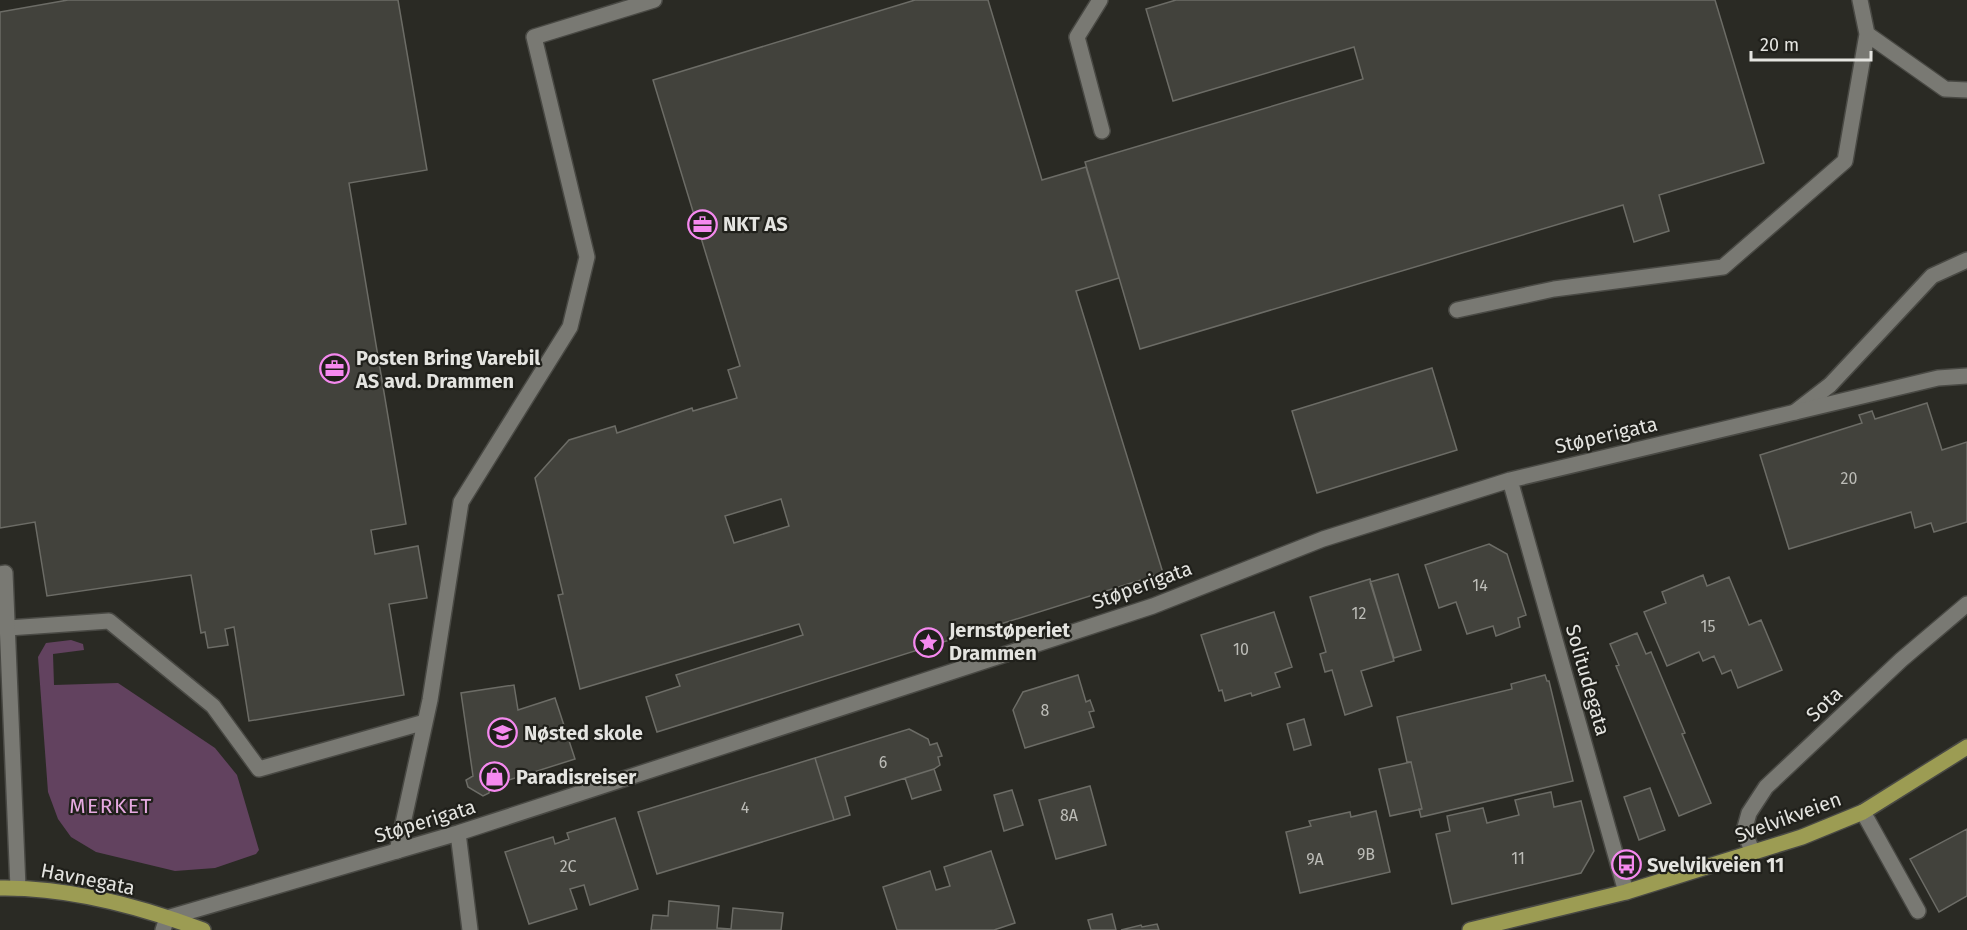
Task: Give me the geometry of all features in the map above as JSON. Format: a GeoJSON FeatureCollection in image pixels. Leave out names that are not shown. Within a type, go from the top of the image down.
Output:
{"type":"FeatureCollection","features":[{"type":"Feature","properties":{"kind":"main road","name":"Svelvikveien"},"geometry":{"type":"LineString","coordinates":[[1479,929],[1626,892],[1802,837],[1863,812],[1967,747]]}},
{"type":"Feature","properties":{"kind":"main road","name":"Havnegata"},"geometry":{"type":"LineString","coordinates":[[0,888],[49,890],[86,897],[165,924],[203,930]]}},
{"type":"Feature","properties":{"kind":"street"},"geometry":{"type":"LineString","coordinates":[[397,851],[430,700],[461,502],[570,327],[587,257],[534,37],[654,0]]}},
{"type":"Feature","properties":{"kind":"street"},"geometry":{"type":"LineString","coordinates":[[1100,0],[1077,37],[1102,131]]}},
{"type":"Feature","properties":{"kind":"street"},"geometry":{"type":"LineString","coordinates":[[1456,310],[1554,290],[1723,267],[1845,161],[1866,34],[1860,0]]}},
{"type":"Feature","properties":{"kind":"street"},"geometry":{"type":"LineString","coordinates":[[1866,34],[1945,89],[1967,90]]}},
{"type":"Feature","properties":{"kind":"street"},"geometry":{"type":"LineString","coordinates":[[1795,412],[1830,385],[1932,276],[1967,260]]}},
{"type":"Feature","properties":{"kind":"street","name":"Støperigata"},"geometry":{"type":"LineString","coordinates":[[165,924],[458,833],[1142,609],[1323,539],[1510,480],[1938,378],[1967,376]]}},
{"type":"Feature","properties":{"kind":"street","name":"Solitudegata"},"geometry":{"type":"LineString","coordinates":[[1510,480],[1626,892]]}},
{"type":"Feature","properties":{"kind":"street"},"geometry":{"type":"LineString","coordinates":[[2,574],[8,628],[18,888]]}},
{"type":"Feature","properties":{"kind":"street","name":"Sota"},"geometry":{"type":"LineString","coordinates":[[1753,853],[1744,831],[1749,813],[1766,788],[1901,660],[1967,604]]}},
{"type":"Feature","properties":{"kind":"street"},"geometry":{"type":"LineString","coordinates":[[8,628],[109,621],[213,706],[259,769],[424,722]]}},
{"type":"Feature","properties":{"kind":"street"},"geometry":{"type":"LineString","coordinates":[[1863,812],[1918,912]]}},
{"type":"Feature","properties":{"kind":"street"},"geometry":{"type":"LineString","coordinates":[[458,833],[470,930]]}},
{"type":"Feature","properties":{"kind":"shaded area"},"geometry":{"type":"Polygon","coordinates":[[[71,640],[83,644],[84,650],[53,654],[54,685],[118,683],[215,748],[237,775],[259,850],[256,854],[215,868],[175,871],[96,852],[71,837],[58,819],[48,792],[38,657],[46,643],[71,640]]]}},
{"type":"Feature","properties":{"kind":"building"},"geometry":{"type":"Polygon","coordinates":[[[68,0],[398,0],[427,170],[349,183],[406,524],[371,530],[375,554],[418,546],[427,598],[389,604],[404,695],[249,721],[234,627],[225,629],[228,645],[208,648],[205,632],[201,633],[191,575],[47,596],[35,522],[0,528],[0,12],[68,0]]]}},
{"type":"Feature","properties":{"kind":"building"},"geometry":{"type":"Polygon","coordinates":[[[915,0],[988,0],[1042,180],[1086,167],[1119,278],[1076,291],[1163,573],[657,732],[646,697],[680,686],[676,675],[803,635],[799,624],[580,689],[558,595],[563,594],[535,478],[569,440],[615,426],[617,433],[692,408],[693,411],[737,398],[728,370],[740,366],[653,80],[915,0]],[[781,499],[725,516],[734,543],[789,526],[781,499]]]}},
{"type":"Feature","properties":{"kind":"building"},"geometry":{"type":"Polygon","coordinates":[[[1176,0],[1715,0],[1764,163],[1659,195],[1669,231],[1634,242],[1623,205],[1140,349],[1085,162],[1363,79],[1354,47],[1173,101],[1146,9],[1176,0]]]}},
{"type":"Feature","properties":{"kind":"building"},"geometry":{"type":"Polygon","coordinates":[[[1432,368],[1457,450],[1317,493],[1292,411],[1432,368]]]}},
{"type":"Feature","properties":{"kind":"building"},"geometry":{"type":"Polygon","coordinates":[[[1927,403],[1942,450],[1967,442],[1967,522],[1934,532],[1931,523],[1915,528],[1911,512],[1789,549],[1760,455],[1862,423],[1859,415],[1872,411],[1875,419],[1927,403]]]}},
{"type":"Feature","properties":{"kind":"building"},"geometry":{"type":"Polygon","coordinates":[[[1489,544],[1507,554],[1526,615],[1518,618],[1520,627],[1496,636],[1493,626],[1467,634],[1456,602],[1439,608],[1425,565],[1489,544]]]}},
{"type":"Feature","properties":{"kind":"building"},"geometry":{"type":"Polygon","coordinates":[[[1398,574],[1421,650],[1394,658],[1370,582],[1398,574]]]}},
{"type":"Feature","properties":{"kind":"building"},"geometry":{"type":"Polygon","coordinates":[[[1703,575],[1707,586],[1729,577],[1749,625],[1761,620],[1782,670],[1738,688],[1731,670],[1722,674],[1714,656],[1703,661],[1699,652],[1667,666],[1644,612],[1666,603],[1662,592],[1703,575]]]}},
{"type":"Feature","properties":{"kind":"building"},"geometry":{"type":"Polygon","coordinates":[[[1370,579],[1394,661],[1361,671],[1372,706],[1345,715],[1332,670],[1325,672],[1320,654],[1326,652],[1310,597],[1370,579]]]}},
{"type":"Feature","properties":{"kind":"building"},"geometry":{"type":"Polygon","coordinates":[[[1274,612],[1292,667],[1275,673],[1280,687],[1252,696],[1251,693],[1225,701],[1222,690],[1219,691],[1201,635],[1274,612]]]}},
{"type":"Feature","properties":{"kind":"building"},"geometry":{"type":"Polygon","coordinates":[[[1637,633],[1646,654],[1651,652],[1711,803],[1679,816],[1616,666],[1619,665],[1610,644],[1637,633]]]}},
{"type":"Feature","properties":{"kind":"building"},"geometry":{"type":"Polygon","coordinates":[[[1078,675],[1086,702],[1090,700],[1094,711],[1089,712],[1094,727],[1025,748],[1013,710],[1023,692],[1078,675]]]}},
{"type":"Feature","properties":{"kind":"building"},"geometry":{"type":"Polygon","coordinates":[[[1545,675],[1549,681],[1573,781],[1421,817],[1419,809],[1422,809],[1411,762],[1407,762],[1397,717],[1512,689],[1511,684],[1545,675]]]}},
{"type":"Feature","properties":{"kind":"building"},"geometry":{"type":"Polygon","coordinates":[[[514,685],[518,710],[555,698],[575,759],[490,786],[489,793],[483,796],[468,787],[466,780],[473,776],[461,693],[514,685]]]}},
{"type":"Feature","properties":{"kind":"building"},"geometry":{"type":"Polygon","coordinates":[[[1304,719],[1311,745],[1294,750],[1287,724],[1304,719]]]}},
{"type":"Feature","properties":{"kind":"building"},"geometry":{"type":"Polygon","coordinates":[[[909,729],[928,739],[930,745],[937,743],[942,756],[938,757],[940,765],[934,769],[845,797],[850,815],[834,820],[815,758],[909,729]]]}},
{"type":"Feature","properties":{"kind":"building"},"geometry":{"type":"Polygon","coordinates":[[[815,758],[834,820],[657,874],[638,812],[815,758]]]}},
{"type":"Feature","properties":{"kind":"building"},"geometry":{"type":"Polygon","coordinates":[[[1411,762],[1422,809],[1390,816],[1379,769],[1411,762]]]}},
{"type":"Feature","properties":{"kind":"building"},"geometry":{"type":"Polygon","coordinates":[[[934,769],[941,790],[912,799],[905,778],[934,769]]]}},
{"type":"Feature","properties":{"kind":"building"},"geometry":{"type":"Polygon","coordinates":[[[1090,786],[1106,845],[1056,859],[1039,800],[1090,786]]]}},
{"type":"Feature","properties":{"kind":"building"},"geometry":{"type":"Polygon","coordinates":[[[1650,788],[1665,830],[1639,840],[1624,797],[1650,788]]]}},
{"type":"Feature","properties":{"kind":"building"},"geometry":{"type":"Polygon","coordinates":[[[1012,790],[1023,825],[1004,831],[994,795],[1012,790]]]}},
{"type":"Feature","properties":{"kind":"building"},"geometry":{"type":"Polygon","coordinates":[[[1551,792],[1554,807],[1581,801],[1594,851],[1581,873],[1452,904],[1436,834],[1450,831],[1447,816],[1483,808],[1487,823],[1519,815],[1515,800],[1551,792]]]}},
{"type":"Feature","properties":{"kind":"building"},"geometry":{"type":"Polygon","coordinates":[[[1376,811],[1390,872],[1300,893],[1286,832],[1311,826],[1309,821],[1350,812],[1351,817],[1376,811]]]}},
{"type":"Feature","properties":{"kind":"building"},"geometry":{"type":"Polygon","coordinates":[[[615,818],[638,889],[590,905],[584,885],[570,889],[577,909],[529,924],[505,852],[553,837],[555,844],[569,839],[567,833],[615,818]]]}},
{"type":"Feature","properties":{"kind":"building"},"geometry":{"type":"Polygon","coordinates":[[[1967,829],[1967,896],[1939,912],[1910,859],[1967,829]]]}},
{"type":"Feature","properties":{"kind":"building"},"geometry":{"type":"Polygon","coordinates":[[[991,851],[1015,923],[994,930],[897,930],[883,887],[930,871],[936,890],[950,886],[944,867],[991,851]]]}},
{"type":"Feature","properties":{"kind":"building"},"geometry":{"type":"Polygon","coordinates":[[[669,901],[719,906],[717,928],[731,929],[733,908],[783,913],[781,930],[651,930],[653,915],[668,916],[669,901]]]}},
{"type":"Feature","properties":{"kind":"building"},"geometry":{"type":"Polygon","coordinates":[[[1112,914],[1116,930],[1091,930],[1088,920],[1112,914]]]}},
{"type":"Feature","properties":{"kind":"building"},"geometry":{"type":"Polygon","coordinates":[[[1157,924],[1159,930],[1121,930],[1141,925],[1142,927],[1157,924]]]}},
{"type":"Feature","properties":{"kind":"place","name":"NKT AS"},"geometry":{"type":"Point","coordinates":[702,224]}},
{"type":"Feature","properties":{"kind":"place","name":"Posten Bring Varebil AS avd. Drammen"},"geometry":{"type":"Point","coordinates":[335,369]}},
{"type":"Feature","properties":{"kind":"place","name":"Jernstøperiet Drammen"},"geometry":{"type":"Point","coordinates":[928,642]}},
{"type":"Feature","properties":{"kind":"place","name":"Nøsted skole"},"geometry":{"type":"Point","coordinates":[503,733]}},
{"type":"Feature","properties":{"kind":"place","name":"Paradisreiser"},"geometry":{"type":"Point","coordinates":[495,777]}},
{"type":"Feature","properties":{"kind":"place","name":"Svelvikveien 11"},"geometry":{"type":"Point","coordinates":[1626,865]}},
{"type":"Feature","properties":{"kind":"district","name":"MERKET"},"geometry":{"type":"Point","coordinates":[111,806]}}]}
